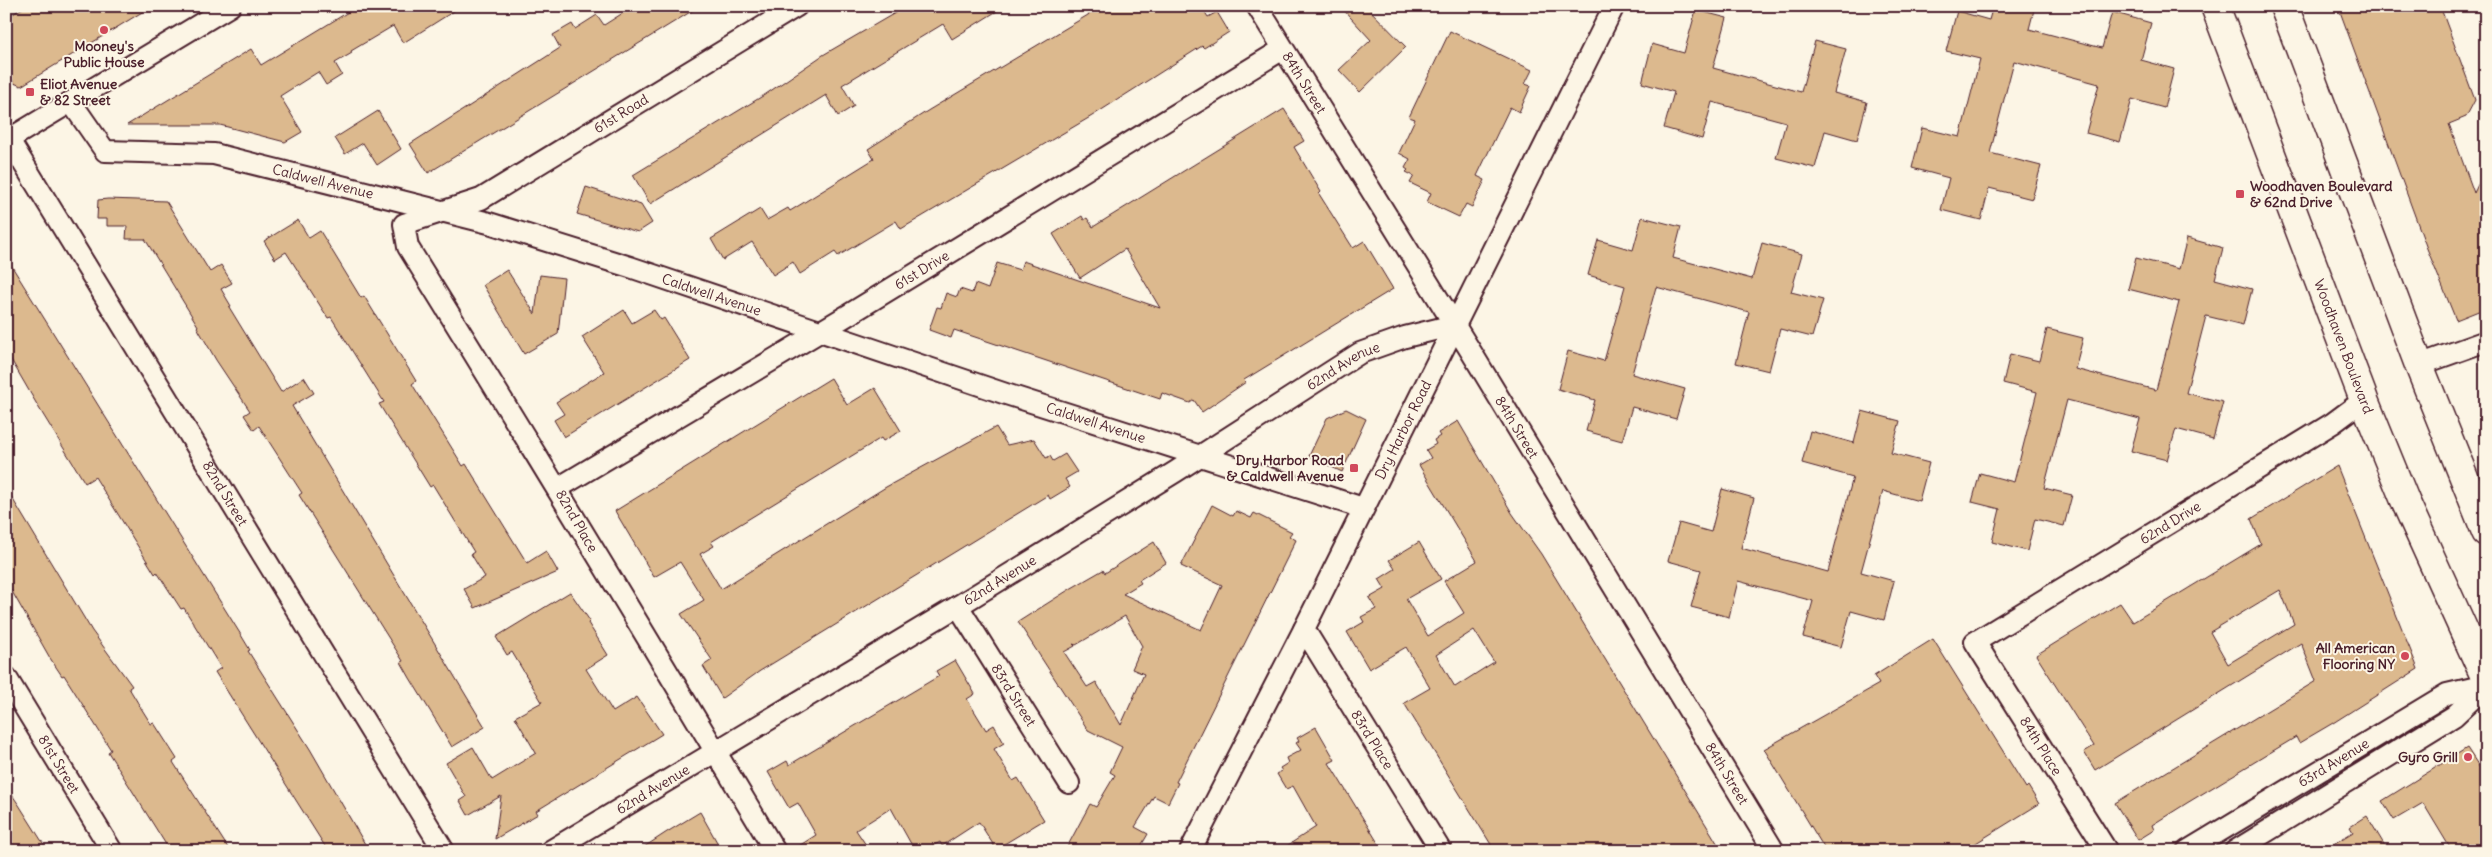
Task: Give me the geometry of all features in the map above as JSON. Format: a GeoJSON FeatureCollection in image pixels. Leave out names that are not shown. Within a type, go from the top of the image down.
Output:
{"type":"FeatureCollection","features":[{"type":"Feature","properties":{"kind":"main road","name":"Woodhaven Boulevard"},"geometry":{"type":"LineString","coordinates":[[2215,6],[2364,400],[2406,503],[2486,680]]}},
{"type":"Feature","properties":{"kind":"main road"},"geometry":{"type":"LineString","coordinates":[[2284,6],[2419,365],[2486,532]]}},
{"type":"Feature","properties":{"kind":"street"},"geometry":{"type":"LineString","coordinates":[[7,138],[71,102],[230,6]]}},
{"type":"Feature","properties":{"kind":"street","name":"61st Road"},"geometry":{"type":"LineString","coordinates":[[442,212],[481,199],[797,6]]}},
{"type":"Feature","properties":{"kind":"street","name":"84th Street"},"geometry":{"type":"LineString","coordinates":[[1257,6],[1454,325],[1774,851]]}},
{"type":"Feature","properties":{"kind":"street","name":"Dry Harbor Road"},"geometry":{"type":"LineString","coordinates":[[1190,851],[1304,629],[1614,6]]}},
{"type":"Feature","properties":{"kind":"street","name":"61st Drive"},"geometry":{"type":"LineString","coordinates":[[558,488],[1283,49]]}},
{"type":"Feature","properties":{"kind":"street","name":"Caldwell Avenue"},"geometry":{"type":"LineString","coordinates":[[71,102],[105,151],[214,154],[489,223],[1006,394],[1201,454],[1363,508]]}},
{"type":"Feature","properties":{"kind":"street","name":"82nd Street"},"geometry":{"type":"LineString","coordinates":[[7,138],[444,851]]}},
{"type":"Feature","properties":{"kind":"street","name":"82nd Place"},"geometry":{"type":"LineString","coordinates":[[442,212],[404,224],[408,247],[558,488],[637,624],[775,851]]}},
{"type":"Feature","properties":{"kind":"street","name":"62nd Avenue"},"geometry":{"type":"LineString","coordinates":[[550,851],[958,606],[1360,353],[1405,337],[1454,325]]}},
{"type":"Feature","properties":{"kind":"street"},"geometry":{"type":"LineString","coordinates":[[2419,365],[2486,341]]}},
{"type":"Feature","properties":{"kind":"street","name":"62nd Drive"},"geometry":{"type":"LineString","coordinates":[[1975,642],[2318,433],[2364,400]]}},
{"type":"Feature","properties":{"kind":"street","name":"83rd Street"},"geometry":{"type":"LineString","coordinates":[[958,606],[1069,783]]}},
{"type":"Feature","properties":{"kind":"street","name":"83rd Place"},"geometry":{"type":"LineString","coordinates":[[1304,629],[1441,851]]}},
{"type":"Feature","properties":{"kind":"street","name":"84th Place"},"geometry":{"type":"LineString","coordinates":[[1975,642],[2107,851]]}},
{"type":"Feature","properties":{"kind":"street","name":"81st Street"},"geometry":{"type":"LineString","coordinates":[[6,677],[112,851]]}},
{"type":"Feature","properties":{"kind":"street","name":"63rd Avenue"},"geometry":{"type":"LineString","coordinates":[[2186,851],[2448,694],[2486,685]]}},
{"type":"Feature","properties":{"kind":"street","name":"63rd Avenue"},"geometry":{"type":"LineString","coordinates":[[2235,851],[2454,716],[2486,685]]}},
{"type":"Feature","properties":{"kind":"building"},"geometry":{"type":"Polygon","coordinates":[[[26,6],[152,6],[21,86],[14,83],[6,70],[6,18],[26,6]]]}},
{"type":"Feature","properties":{"kind":"building"},"geometry":{"type":"Polygon","coordinates":[[[358,6],[462,6],[403,43],[393,26],[351,51],[352,53],[335,63],[342,75],[326,85],[318,72],[280,96],[302,132],[285,142],[220,125],[127,125],[251,49],[261,65],[358,6]]]}},
{"type":"Feature","properties":{"kind":"building"},"geometry":{"type":"Polygon","coordinates":[[[634,6],[700,6],[428,173],[410,144],[560,48],[553,35],[572,24],[575,29],[597,15],[604,25],[634,6]]]}},
{"type":"Feature","properties":{"kind":"building"},"geometry":{"type":"Polygon","coordinates":[[[907,6],[1005,6],[952,39],[943,24],[842,85],[854,106],[838,116],[826,95],[650,204],[633,175],[766,94],[823,55],[907,6]]]}},
{"type":"Feature","properties":{"kind":"building"},"geometry":{"type":"Polygon","coordinates":[[[1103,6],[1201,6],[1208,17],[1217,12],[1229,32],[1204,48],[1202,46],[1092,116],[901,229],[896,221],[838,256],[835,252],[800,274],[793,262],[773,275],[752,242],[723,260],[711,239],[760,209],[767,220],[788,208],[790,211],[874,159],[868,149],[929,110],[1103,6]]]}},
{"type":"Feature","properties":{"kind":"building"},"geometry":{"type":"Polygon","coordinates":[[[1340,6],[1366,6],[1406,47],[1360,92],[1339,70],[1371,40],[1340,6]]]}},
{"type":"Feature","properties":{"kind":"building"},"geometry":{"type":"Polygon","coordinates":[[[1993,6],[2035,6],[2029,29],[2102,48],[2112,12],[2151,23],[2141,60],[2174,69],[2164,108],[2132,99],[2120,142],[2086,133],[2099,84],[2014,61],[1990,153],[2041,166],[2032,199],[1989,188],[1981,220],[1941,210],[1949,178],[1912,168],[1922,128],[1960,137],[1980,59],[1946,51],[1957,11],[1989,20],[1993,6]]]}},
{"type":"Feature","properties":{"kind":"building"},"geometry":{"type":"Polygon","coordinates":[[[2338,6],[2440,6],[2475,100],[2466,117],[2449,124],[2474,193],[2486,168],[2486,308],[2456,320],[2426,246],[2338,6]]]}},
{"type":"Feature","properties":{"kind":"building"},"geometry":{"type":"Polygon","coordinates":[[[1696,10],[1727,18],[1713,68],[1801,92],[1815,41],[1846,49],[1834,93],[1867,102],[1857,140],[1825,131],[1815,168],[1776,158],[1786,122],[1712,102],[1702,139],[1664,128],[1674,92],[1642,83],[1652,44],[1684,53],[1696,10]]]}},
{"type":"Feature","properties":{"kind":"building"},"geometry":{"type":"Polygon","coordinates":[[[1450,31],[1532,70],[1525,84],[1531,86],[1519,112],[1510,107],[1477,176],[1485,180],[1472,207],[1466,204],[1459,217],[1427,202],[1431,193],[1410,183],[1414,176],[1406,172],[1408,170],[1405,168],[1410,159],[1399,153],[1415,119],[1409,117],[1450,31]]]}},
{"type":"Feature","properties":{"kind":"building"},"geometry":{"type":"Polygon","coordinates":[[[1284,109],[1304,141],[1294,147],[1321,192],[1319,194],[1353,248],[1364,241],[1393,289],[1244,380],[1246,382],[1202,412],[1194,400],[1190,403],[1162,393],[1160,399],[954,330],[951,338],[929,330],[937,307],[941,308],[946,293],[957,297],[960,289],[972,293],[975,284],[988,289],[997,263],[1020,270],[1023,261],[1160,308],[1125,249],[1080,278],[1053,234],[1082,216],[1084,220],[1087,218],[1093,227],[1284,109]]]}},
{"type":"Feature","properties":{"kind":"building"},"geometry":{"type":"Polygon","coordinates":[[[378,111],[401,149],[377,165],[363,143],[345,154],[335,138],[378,111]]]}},
{"type":"Feature","properties":{"kind":"building"},"geometry":{"type":"Polygon","coordinates":[[[586,187],[641,205],[652,223],[638,232],[577,214],[586,187]]]}},
{"type":"Feature","properties":{"kind":"building"},"geometry":{"type":"Polygon","coordinates":[[[98,200],[166,201],[210,272],[221,265],[232,283],[221,289],[231,306],[229,307],[281,392],[304,377],[314,393],[292,406],[485,727],[452,747],[410,678],[401,662],[403,661],[299,495],[302,493],[259,426],[254,430],[244,415],[250,411],[216,360],[198,326],[145,239],[126,239],[127,226],[107,226],[107,219],[97,219],[98,200]]]}},
{"type":"Feature","properties":{"kind":"building"},"geometry":{"type":"Polygon","coordinates":[[[1642,217],[1681,227],[1673,258],[1752,279],[1762,243],[1802,254],[1791,292],[1823,300],[1812,337],[1780,329],[1769,371],[1736,363],[1749,312],[1656,287],[1632,374],[1685,389],[1676,419],[1632,407],[1622,441],[1586,431],[1595,400],[1558,389],[1568,351],[1604,361],[1625,286],[1588,275],[1598,240],[1633,250],[1642,217]]]}},
{"type":"Feature","properties":{"kind":"building"},"geometry":{"type":"Polygon","coordinates":[[[298,220],[309,238],[320,231],[361,298],[364,296],[416,381],[412,384],[463,466],[466,464],[527,563],[546,551],[558,572],[475,608],[464,589],[485,577],[471,554],[474,552],[433,485],[430,487],[379,404],[384,402],[331,317],[328,318],[286,252],[275,259],[264,241],[298,220]]]}},
{"type":"Feature","properties":{"kind":"building"},"geometry":{"type":"Polygon","coordinates":[[[2187,238],[2223,248],[2215,279],[2252,289],[2243,325],[2206,316],[2186,393],[2223,402],[2213,439],[2176,429],[2167,460],[2131,451],[2140,419],[2067,400],[2044,488],[2072,495],[2064,526],[2035,519],[2027,551],[1992,542],[2000,509],[1972,502],[1980,473],[2014,482],[2037,392],[2003,383],[2010,354],[2039,361],[2047,329],[2083,338],[2075,369],[2156,390],[2179,302],[2128,289],[2136,258],[2179,269],[2187,238]]]}},
{"type":"Feature","properties":{"kind":"building"},"geometry":{"type":"Polygon","coordinates":[[[6,257],[241,635],[250,650],[248,651],[310,749],[369,851],[328,851],[215,672],[221,668],[184,608],[181,609],[157,572],[155,574],[95,477],[85,483],[39,408],[6,351],[6,257]]]}},
{"type":"Feature","properties":{"kind":"building"},"geometry":{"type":"Polygon","coordinates":[[[507,270],[535,314],[540,275],[564,278],[558,334],[524,354],[483,285],[507,270]]]}},
{"type":"Feature","properties":{"kind":"building"},"geometry":{"type":"Polygon","coordinates":[[[624,310],[632,323],[654,310],[661,320],[664,318],[690,360],[564,437],[554,420],[564,414],[556,402],[604,372],[582,337],[624,310]]]}},
{"type":"Feature","properties":{"kind":"building"},"geometry":{"type":"Polygon","coordinates":[[[831,378],[847,405],[875,388],[901,431],[883,441],[881,438],[711,542],[714,546],[700,554],[721,589],[886,487],[996,427],[1007,445],[1034,439],[1046,458],[1050,456],[1053,461],[1065,454],[1077,472],[1065,479],[1070,487],[1050,499],[1048,495],[760,671],[722,698],[703,666],[712,660],[681,614],[704,600],[680,562],[654,577],[615,511],[831,378]]]}},
{"type":"Feature","properties":{"kind":"building"},"geometry":{"type":"Polygon","coordinates":[[[1346,409],[1366,419],[1342,472],[1309,456],[1327,418],[1346,409]]]}},
{"type":"Feature","properties":{"kind":"building"},"geometry":{"type":"Polygon","coordinates":[[[1862,411],[1900,421],[1891,453],[1929,463],[1919,501],[1883,491],[1861,572],[1894,581],[1884,620],[1851,611],[1841,647],[1803,637],[1813,601],[1738,581],[1729,617],[1691,607],[1701,570],[1668,561],[1679,523],[1711,532],[1722,489],[1754,498],[1741,548],[1828,572],[1853,477],[1802,463],[1810,431],[1854,443],[1862,411]]]}},
{"type":"Feature","properties":{"kind":"building"},"geometry":{"type":"Polygon","coordinates":[[[1458,421],[1512,513],[1541,554],[1722,851],[1495,851],[1404,703],[1430,688],[1406,647],[1369,669],[1347,632],[1364,622],[1361,617],[1376,609],[1369,598],[1385,589],[1379,579],[1395,569],[1389,560],[1419,542],[1441,579],[1406,599],[1428,636],[1464,613],[1444,581],[1477,561],[1419,465],[1431,458],[1426,450],[1436,444],[1434,440],[1440,436],[1438,433],[1458,421]],[[1474,630],[1436,655],[1455,687],[1494,662],[1474,630]]]}},
{"type":"Feature","properties":{"kind":"building"},"geometry":{"type":"Polygon","coordinates":[[[2337,466],[2418,669],[2299,743],[2296,737],[2187,803],[2152,825],[2154,830],[2138,840],[2115,803],[2316,681],[2301,643],[2095,770],[2084,752],[2094,746],[2036,655],[2120,603],[2133,622],[2261,544],[2251,519],[2337,466]],[[2280,590],[2210,632],[2228,664],[2294,624],[2280,590]]]}},
{"type":"Feature","properties":{"kind":"building"},"geometry":{"type":"Polygon","coordinates":[[[6,488],[92,631],[132,686],[129,688],[151,724],[154,723],[177,759],[173,762],[230,851],[170,851],[108,752],[111,750],[64,675],[62,676],[50,658],[6,581],[6,488]]]}},
{"type":"Feature","properties":{"kind":"building"},"geometry":{"type":"Polygon","coordinates":[[[1212,505],[1233,516],[1236,511],[1251,518],[1254,513],[1292,532],[1289,536],[1296,540],[1176,782],[1178,783],[1168,803],[1154,796],[1135,827],[1148,834],[1138,851],[1065,851],[1090,804],[1096,807],[1115,775],[1110,772],[1122,747],[1088,730],[1018,622],[1070,589],[1103,570],[1105,573],[1154,542],[1166,563],[1139,580],[1141,583],[1123,594],[1201,630],[1222,585],[1181,566],[1212,505]],[[1125,616],[1076,645],[1073,644],[1075,646],[1064,652],[1087,687],[1096,682],[1121,725],[1144,674],[1132,669],[1142,646],[1125,616]]]}},
{"type":"Feature","properties":{"kind":"building"},"geometry":{"type":"Polygon","coordinates":[[[570,592],[590,621],[588,623],[608,655],[586,669],[613,712],[637,697],[662,734],[536,811],[538,814],[495,839],[501,796],[468,815],[460,801],[466,797],[446,763],[473,747],[492,780],[536,753],[515,717],[542,702],[512,652],[507,655],[496,637],[570,592]]]}},
{"type":"Feature","properties":{"kind":"building"},"geometry":{"type":"Polygon","coordinates":[[[1933,639],[2026,788],[2028,786],[2039,804],[1963,851],[1826,851],[1764,749],[1879,684],[1874,676],[1933,639]]]}},
{"type":"Feature","properties":{"kind":"building"},"geometry":{"type":"Polygon","coordinates":[[[955,660],[975,694],[967,699],[986,730],[994,725],[1004,743],[994,749],[1013,781],[1018,778],[1044,820],[996,849],[979,822],[942,846],[940,842],[924,851],[915,851],[891,808],[856,830],[870,851],[791,851],[816,835],[798,803],[789,808],[768,772],[787,761],[789,765],[939,676],[936,671],[955,660]]]}},
{"type":"Feature","properties":{"kind":"building"},"geometry":{"type":"Polygon","coordinates":[[[1316,727],[1335,760],[1329,763],[1383,851],[1279,851],[1316,827],[1293,786],[1286,789],[1277,774],[1282,771],[1280,768],[1288,763],[1286,758],[1301,750],[1296,743],[1299,741],[1297,738],[1316,727]]]}},
{"type":"Feature","properties":{"kind":"building"},"geometry":{"type":"Polygon","coordinates":[[[2467,748],[2486,777],[2486,851],[2452,851],[2423,803],[2394,820],[2382,801],[2467,748]]]}},
{"type":"Feature","properties":{"kind":"building"},"geometry":{"type":"Polygon","coordinates":[[[6,786],[19,805],[48,851],[6,851],[6,786]]]}},
{"type":"Feature","properties":{"kind":"building"},"geometry":{"type":"Polygon","coordinates":[[[700,812],[722,851],[638,851],[667,832],[700,812]]]}},
{"type":"Feature","properties":{"kind":"building"},"geometry":{"type":"Polygon","coordinates":[[[2367,816],[2388,851],[2322,851],[2353,832],[2350,827],[2367,816]]]}},
{"type":"Feature","properties":{"kind":"place","name":"Mooney's Public House"},"geometry":{"type":"Point","coordinates":[104,30]}},
{"type":"Feature","properties":{"kind":"place","name":"Eliot Avenue & 82 Street"},"geometry":{"type":"Point","coordinates":[30,92]}},
{"type":"Feature","properties":{"kind":"place","name":"Woodhaven Boulevard & 62nd Drive"},"geometry":{"type":"Point","coordinates":[2240,194]}},
{"type":"Feature","properties":{"kind":"place","name":"Dry Harbor Road & Caldwell Avenue"},"geometry":{"type":"Point","coordinates":[1354,468]}},
{"type":"Feature","properties":{"kind":"place","name":"All American Flooring NY"},"geometry":{"type":"Point","coordinates":[2405,656]}},
{"type":"Feature","properties":{"kind":"place","name":"Gyro Grill"},"geometry":{"type":"Point","coordinates":[2468,757]}}]}
